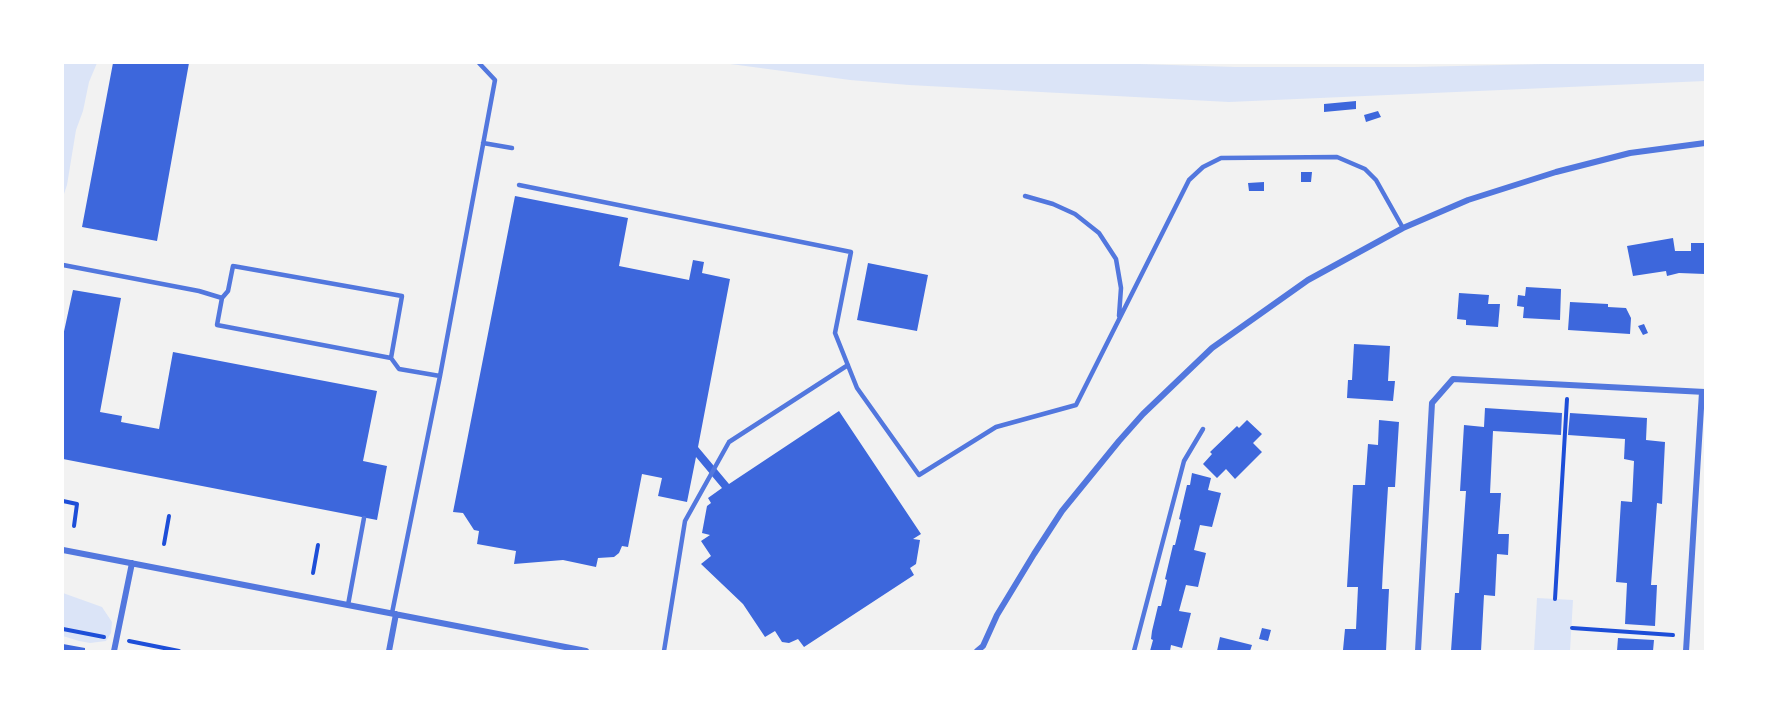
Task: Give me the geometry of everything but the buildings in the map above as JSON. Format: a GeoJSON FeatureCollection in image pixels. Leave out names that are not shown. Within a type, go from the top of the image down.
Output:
{"type":"FeatureCollection","features":[{"type":"Feature","properties":{"kind":"street"},"geometry":{"type":"LineString","coordinates":[[977,651],[983,648],[997,615],[1062,512],[1143,414],[1212,348],[1308,280],[1403,228],[1468,200],[1556,172],[1630,153],[1705,143]]}},
{"type":"Feature","properties":{"kind":"street"},"geometry":{"type":"LineString","coordinates":[[1418,651],[1432,403],[1453,379],[1704,392],[1686,651]]}},
{"type":"Feature","properties":{"kind":"street"},"geometry":{"type":"LineString","coordinates":[[63,550],[586,651]]}},
{"type":"Feature","properties":{"kind":"street"},"geometry":{"type":"LineString","coordinates":[[114,651],[132,563]]}},
{"type":"Feature","properties":{"kind":"street"},"geometry":{"type":"LineString","coordinates":[[389,651],[394,614]]}},
{"type":"Feature","properties":{"kind":"lane"},"geometry":{"type":"LineString","coordinates":[[394,614],[495,80],[479,63]]}},
{"type":"Feature","properties":{"kind":"lane"},"geometry":{"type":"LineString","coordinates":[[483,143],[512,148]]}},
{"type":"Feature","properties":{"kind":"lane"},"geometry":{"type":"LineString","coordinates":[[519,185],[851,252],[835,333],[857,388],[919,475],[996,427],[1076,405],[1189,180],[1203,166],[1221,158],[1337,158],[1365,169],[1376,180],[1403,228]]}},
{"type":"Feature","properties":{"kind":"lane"},"geometry":{"type":"LineString","coordinates":[[1024,196],[1053,204],[1075,214],[1099,233],[1116,258],[1121,288],[1119,318]]}},
{"type":"Feature","properties":{"kind":"lane"},"geometry":{"type":"LineString","coordinates":[[63,266],[199,291],[222,298]]}},
{"type":"Feature","properties":{"kind":"lane"},"geometry":{"type":"LineString","coordinates":[[391,357],[217,325],[222,298],[228,291],[233,266],[402,296],[391,357],[399,369],[440,376]]}},
{"type":"Feature","properties":{"kind":"lane"},"geometry":{"type":"LineString","coordinates":[[664,651],[685,521],[729,442],[848,365]]}},
{"type":"Feature","properties":{"kind":"lane"},"geometry":{"type":"LineString","coordinates":[[1134,651],[1184,461],[1203,429]]}},
{"type":"Feature","properties":{"kind":"lane"},"geometry":{"type":"LineString","coordinates":[[348,605],[364,518]]}},
{"type":"Feature","properties":{"kind":"path"},"geometry":{"type":"LineString","coordinates":[[1555,599],[1568,385]]}},
{"type":"Feature","properties":{"kind":"path"},"geometry":{"type":"LineString","coordinates":[[63,501],[77,504],[74,526]]}},
{"type":"Feature","properties":{"kind":"path"},"geometry":{"type":"LineString","coordinates":[[164,544],[169,516]]}},
{"type":"Feature","properties":{"kind":"path"},"geometry":{"type":"LineString","coordinates":[[313,573],[318,545]]}},
{"type":"Feature","properties":{"kind":"path"},"geometry":{"type":"LineString","coordinates":[[1572,628],[1678,635]]}},
{"type":"Feature","properties":{"kind":"shaded area"},"geometry":{"type":"Polygon","coordinates":[[[63,63],[97,63],[89,82],[76,130],[63,197],[63,63]]]}},
{"type":"Feature","properties":{"kind":"shaded area"},"geometry":{"type":"Polygon","coordinates":[[[723,63],[1108,63],[1235,67],[1414,67],[1705,63],[1705,81],[1229,102],[909,85],[850,80],[723,63]]]}},
{"type":"Feature","properties":{"kind":"shaded area"},"geometry":{"type":"Polygon","coordinates":[[[63,593],[102,607],[112,622],[111,633],[106,641],[90,643],[63,636],[63,593]]]}},
{"type":"Feature","properties":{"kind":"shaded area"},"geometry":{"type":"Polygon","coordinates":[[[1537,598],[1573,600],[1570,651],[1534,651],[1537,598]]]}}]}
